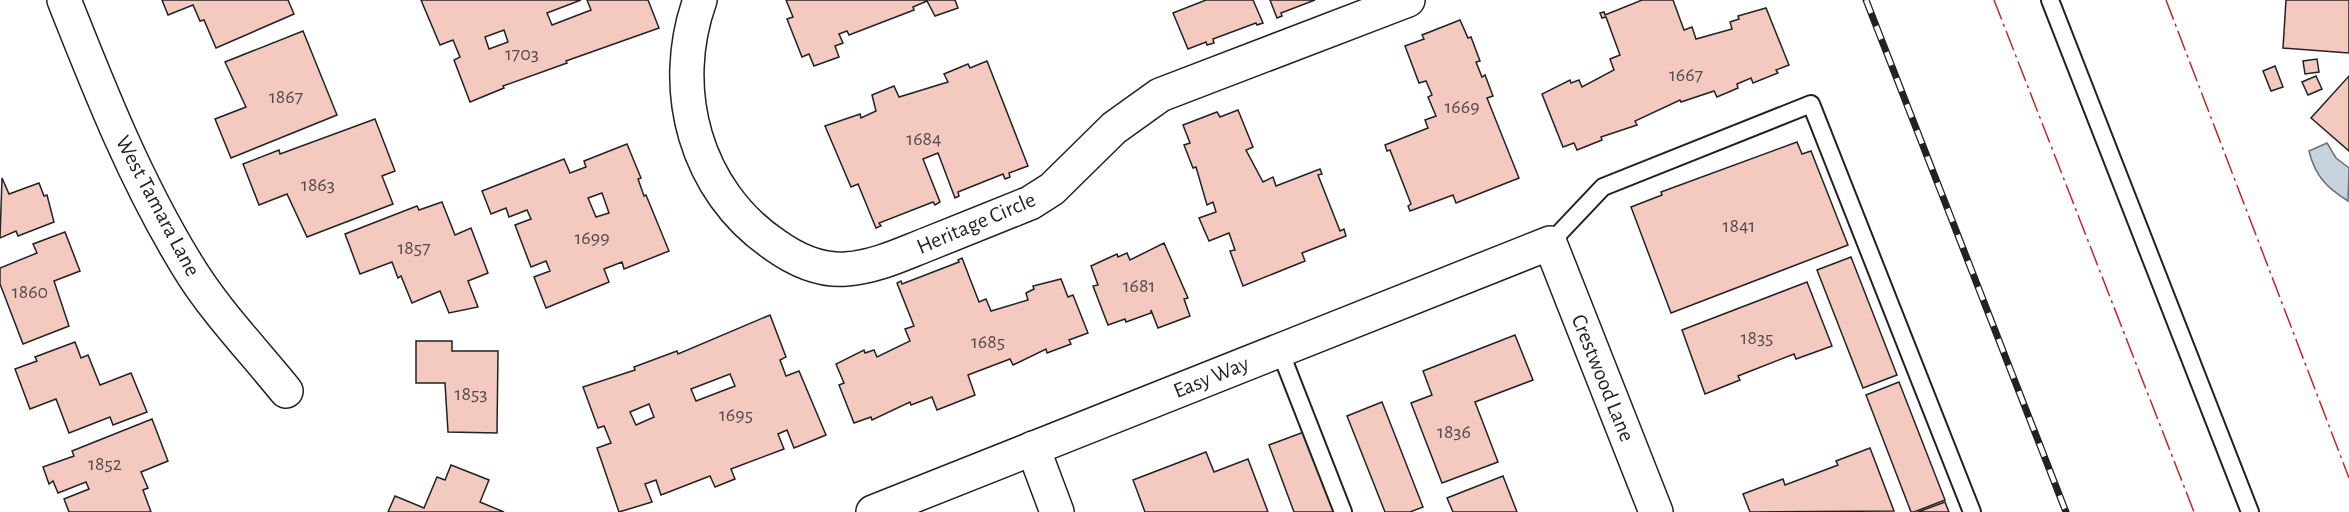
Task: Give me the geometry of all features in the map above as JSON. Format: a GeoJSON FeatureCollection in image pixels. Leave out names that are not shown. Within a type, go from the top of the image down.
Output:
{"type":"FeatureCollection","features":[{"type":"Feature","properties":{"kind":"street","name":"West Tamara Lane"},"geometry":{"type":"LineString","coordinates":[[64,0],[106,106],[144,188],[187,267],[286,391]]}},
{"type":"Feature","properties":{"kind":"street","name":"Heritage Circle"},"geometry":{"type":"LineString","coordinates":[[700,0],[692,23],[686,55],[686,87],[690,118],[699,149],[711,176],[727,200],[766,239],[793,258],[820,268],[845,269],[875,265],[1030,203],[1052,189],[1136,110],[1180,85],[1408,0]]}},
{"type":"Feature","properties":{"kind":"street","name":"Easy Way"},"geometry":{"type":"LineString","coordinates":[[873,512],[1550,243]]}},
{"type":"Feature","properties":{"kind":"street","name":"Crestwood Lane"},"geometry":{"type":"LineString","coordinates":[[1550,243],[1656,512]]}},
{"type":"Feature","properties":{"kind":"street"},"geometry":{"type":"LineString","coordinates":[[1033,448],[1057,512]]}},
{"type":"Feature","properties":{"kind":"lane"},"geometry":{"type":"LineString","coordinates":[[2050,0],[2250,512]]}},
{"type":"Feature","properties":{"kind":"lane"},"geometry":{"type":"LineString","coordinates":[[1550,243],[1603,186],[1811,104],[1972,512]]}},
{"type":"Feature","properties":{"kind":"lane"},"geometry":{"type":"LineString","coordinates":[[1280,351],[1343,512]]}},
{"type":"Feature","properties":{"kind":"shaded area"},"geometry":{"type":"Polygon","coordinates":[[[2327,143],[2336,158],[2349,168],[2348,201],[2323,180],[2312,160],[2309,151],[2327,143]]]}},
{"type":"Feature","properties":{"kind":"building"},"geometry":{"type":"Polygon","coordinates":[[[162,0],[288,0],[294,14],[216,48],[204,20],[200,21],[193,5],[168,15],[162,0]]]}},
{"type":"Feature","properties":{"kind":"building"},"geometry":{"type":"Polygon","coordinates":[[[421,0],[581,0],[547,13],[552,25],[591,10],[587,0],[648,0],[659,28],[566,61],[567,63],[503,86],[504,88],[470,102],[454,60],[460,57],[453,40],[440,45],[421,0]],[[504,30],[485,37],[489,49],[508,42],[504,30]]]}},
{"type":"Feature","properties":{"kind":"building"},"geometry":{"type":"Polygon","coordinates":[[[786,0],[955,0],[958,8],[935,16],[927,1],[913,7],[914,10],[849,35],[847,31],[839,34],[843,43],[835,46],[839,57],[814,66],[809,54],[802,57],[787,19],[793,17],[786,0]]]}},
{"type":"Feature","properties":{"kind":"building"},"geometry":{"type":"Polygon","coordinates":[[[1206,0],[1253,0],[1263,23],[1257,25],[1256,23],[1213,39],[1214,43],[1207,45],[1206,42],[1188,49],[1173,13],[1206,0]]]}},
{"type":"Feature","properties":{"kind":"building"},"geometry":{"type":"Polygon","coordinates":[[[1270,0],[1315,0],[1281,13],[1282,16],[1277,18],[1270,0]]]}},
{"type":"Feature","properties":{"kind":"building"},"geometry":{"type":"Polygon","coordinates":[[[1642,0],[1673,0],[1684,30],[1692,27],[1696,39],[1732,29],[1730,22],[1739,19],[1738,16],[1766,8],[1789,65],[1776,70],[1778,73],[1753,83],[1751,78],[1737,84],[1738,88],[1717,97],[1714,91],[1681,102],[1680,100],[1635,121],[1637,125],[1601,137],[1602,140],[1577,150],[1574,143],[1563,147],[1542,94],[1570,80],[1571,83],[1579,80],[1582,87],[1614,70],[1610,59],[1620,55],[1606,17],[1602,18],[1600,13],[1604,12],[1605,15],[1642,0]]]}},
{"type":"Feature","properties":{"kind":"building"},"geometry":{"type":"Polygon","coordinates":[[[2286,0],[2349,0],[2349,53],[2283,48],[2286,0]]]}},
{"type":"Feature","properties":{"kind":"building"},"geometry":{"type":"Polygon","coordinates":[[[1460,20],[1468,38],[1471,37],[1480,61],[1476,62],[1482,77],[1485,75],[1493,96],[1487,98],[1519,178],[1456,203],[1453,195],[1410,211],[1408,206],[1411,204],[1390,150],[1387,151],[1385,145],[1428,128],[1425,120],[1436,116],[1428,97],[1432,95],[1426,81],[1419,83],[1405,46],[1424,39],[1422,35],[1460,20]]]}},
{"type":"Feature","properties":{"kind":"building"},"geometry":{"type":"Polygon","coordinates":[[[303,31],[337,115],[231,158],[215,119],[246,107],[225,62],[303,31]]]}},
{"type":"Feature","properties":{"kind":"building"},"geometry":{"type":"Polygon","coordinates":[[[2317,59],[2319,72],[2305,74],[2303,61],[2317,59]]]}},
{"type":"Feature","properties":{"kind":"building"},"geometry":{"type":"Polygon","coordinates":[[[987,61],[1028,166],[1009,173],[1010,177],[1005,179],[1003,174],[958,192],[959,196],[955,198],[938,153],[923,159],[940,202],[935,205],[933,202],[879,223],[881,226],[876,228],[858,184],[851,187],[825,126],[860,114],[861,118],[876,111],[872,95],[894,86],[899,97],[948,82],[944,74],[968,64],[970,68],[987,61]]]}},
{"type":"Feature","properties":{"kind":"building"},"geometry":{"type":"Polygon","coordinates":[[[2275,66],[2283,87],[2271,91],[2263,71],[2275,66]]]}},
{"type":"Feature","properties":{"kind":"building"},"geometry":{"type":"Polygon","coordinates":[[[2316,76],[2322,89],[2308,95],[2302,82],[2316,76]]]}},
{"type":"Feature","properties":{"kind":"building"},"geometry":{"type":"Polygon","coordinates":[[[2349,76],[2349,151],[2311,118],[2349,76]]]}},
{"type":"Feature","properties":{"kind":"building"},"geometry":{"type":"Polygon","coordinates":[[[1238,110],[1253,147],[1246,150],[1263,182],[1273,177],[1276,186],[1320,169],[1322,174],[1318,175],[1340,231],[1344,229],[1346,236],[1302,253],[1305,261],[1243,286],[1230,251],[1235,250],[1229,233],[1209,241],[1199,218],[1216,212],[1213,202],[1207,205],[1196,167],[1193,168],[1184,145],[1190,143],[1183,125],[1217,112],[1220,117],[1238,110]]]}},
{"type":"Feature","properties":{"kind":"building"},"geometry":{"type":"Polygon","coordinates":[[[375,119],[395,171],[382,176],[393,204],[307,237],[287,194],[259,205],[243,164],[279,150],[280,154],[375,119]]]}},
{"type":"Feature","properties":{"kind":"building"},"geometry":{"type":"Polygon","coordinates":[[[1797,142],[1802,154],[1811,151],[1848,245],[1671,313],[1631,207],[1662,195],[1661,192],[1797,142]]]}},
{"type":"Feature","properties":{"kind":"building"},"geometry":{"type":"Polygon","coordinates":[[[627,144],[641,178],[638,179],[644,196],[646,195],[669,251],[624,269],[622,262],[604,269],[609,282],[546,308],[534,277],[550,271],[546,261],[531,267],[515,225],[531,219],[527,210],[509,217],[506,208],[491,214],[482,191],[564,159],[570,173],[586,167],[584,161],[627,144]],[[602,193],[588,198],[596,217],[609,213],[602,193]]]}},
{"type":"Feature","properties":{"kind":"building"},"geometry":{"type":"Polygon","coordinates":[[[2,178],[9,194],[39,183],[44,196],[47,195],[54,222],[18,236],[16,231],[0,238],[2,178]]]}},
{"type":"Feature","properties":{"kind":"building"},"geometry":{"type":"Polygon","coordinates":[[[442,202],[455,235],[471,228],[488,273],[468,281],[478,307],[449,313],[440,291],[412,303],[401,276],[398,278],[392,262],[360,274],[345,234],[417,206],[419,210],[442,202]]]}},
{"type":"Feature","properties":{"kind":"building"},"geometry":{"type":"Polygon","coordinates":[[[65,232],[80,271],[54,281],[69,326],[23,344],[0,284],[0,268],[37,253],[33,244],[65,232]]]}},
{"type":"Feature","properties":{"kind":"building"},"geometry":{"type":"Polygon","coordinates":[[[1164,243],[1188,298],[1184,299],[1190,316],[1158,328],[1151,310],[1151,313],[1126,322],[1125,319],[1108,325],[1093,286],[1098,285],[1091,266],[1117,254],[1118,257],[1127,253],[1130,260],[1164,243]]]}},
{"type":"Feature","properties":{"kind":"building"},"geometry":{"type":"Polygon","coordinates":[[[1851,257],[1897,375],[1863,388],[1817,270],[1851,257]]]}},
{"type":"Feature","properties":{"kind":"building"},"geometry":{"type":"Polygon","coordinates":[[[962,258],[979,302],[986,299],[991,311],[1028,300],[1026,293],[1034,289],[1033,286],[1061,279],[1068,297],[1073,295],[1088,333],[1069,340],[1071,344],[1047,353],[1046,349],[1013,365],[1010,359],[968,375],[975,395],[937,410],[932,397],[911,405],[910,402],[872,420],[871,417],[854,423],[839,385],[844,383],[836,364],[864,350],[865,353],[874,350],[877,357],[910,341],[905,329],[914,326],[897,283],[901,281],[902,284],[959,262],[958,260],[962,258]]]}},
{"type":"Feature","properties":{"kind":"building"},"geometry":{"type":"Polygon","coordinates":[[[1807,282],[1832,346],[1796,359],[1794,354],[1738,376],[1740,380],[1705,394],[1682,330],[1807,282]]]}},
{"type":"Feature","properties":{"kind":"building"},"geometry":{"type":"Polygon","coordinates":[[[770,315],[786,357],[780,360],[786,376],[799,371],[826,435],[794,448],[787,430],[778,434],[784,449],[731,469],[735,479],[715,487],[710,476],[661,495],[656,480],[645,484],[652,502],[619,512],[597,448],[611,443],[604,426],[598,428],[583,387],[635,370],[634,367],[677,351],[678,354],[770,315]],[[730,374],[691,389],[696,401],[735,386],[730,374]],[[649,404],[630,412],[636,425],[654,417],[649,404]]]}},
{"type":"Feature","properties":{"kind":"building"},"geometry":{"type":"Polygon","coordinates":[[[1515,335],[1533,380],[1475,402],[1498,462],[1442,483],[1411,403],[1432,395],[1423,371],[1515,335]]]}},
{"type":"Feature","properties":{"kind":"building"},"geometry":{"type":"Polygon","coordinates":[[[416,341],[452,341],[452,351],[498,351],[497,433],[448,432],[445,383],[416,383],[416,341]]]}},
{"type":"Feature","properties":{"kind":"building"},"geometry":{"type":"Polygon","coordinates":[[[75,342],[81,358],[88,355],[100,385],[131,373],[147,412],[113,425],[110,417],[69,433],[56,399],[30,409],[15,369],[37,361],[35,357],[75,342]]]}},
{"type":"Feature","properties":{"kind":"building"},"geometry":{"type":"Polygon","coordinates":[[[1899,382],[1945,500],[1914,512],[1911,512],[1866,395],[1899,382]]]}},
{"type":"Feature","properties":{"kind":"building"},"geometry":{"type":"Polygon","coordinates":[[[1382,402],[1423,507],[1410,512],[1385,512],[1347,416],[1382,402]]]}},
{"type":"Feature","properties":{"kind":"building"},"geometry":{"type":"Polygon","coordinates":[[[152,419],[168,461],[141,472],[148,488],[143,490],[151,512],[69,512],[64,499],[89,489],[86,482],[58,493],[53,481],[49,484],[43,467],[74,456],[72,451],[152,419]]]}},
{"type":"Feature","properties":{"kind":"building"},"geometry":{"type":"Polygon","coordinates":[[[1304,432],[1335,512],[1294,512],[1269,445],[1304,432]]]}},
{"type":"Feature","properties":{"kind":"building"},"geometry":{"type":"Polygon","coordinates":[[[1870,448],[1894,511],[1750,512],[1743,494],[1783,479],[1785,485],[1838,465],[1836,461],[1870,448]]]}},
{"type":"Feature","properties":{"kind":"building"},"geometry":{"type":"Polygon","coordinates":[[[1206,452],[1214,472],[1248,459],[1268,512],[1145,512],[1133,480],[1206,452]]]}},
{"type":"Feature","properties":{"kind":"building"},"geometry":{"type":"Polygon","coordinates":[[[451,465],[489,480],[480,502],[504,512],[388,512],[395,496],[424,508],[437,477],[445,480],[451,465]]]}},
{"type":"Feature","properties":{"kind":"building"},"geometry":{"type":"Polygon","coordinates":[[[1503,476],[1517,512],[1453,512],[1447,498],[1503,476]]]}},
{"type":"Feature","properties":{"kind":"building"},"geometry":{"type":"Polygon","coordinates":[[[1945,502],[1949,512],[1918,512],[1945,502]]]}},
{"type":"Feature","properties":{"kind":"railway"},"geometry":{"type":"LineString","coordinates":[[1866,0],[2066,512]]}},
{"type":"Feature","properties":{"kind":"power"},"geometry":{"type":"LineString","coordinates":[[1994,0],[2194,512]]}},
{"type":"Feature","properties":{"kind":"power"},"geometry":{"type":"LineString","coordinates":[[2166,0],[2349,478]]}}]}
